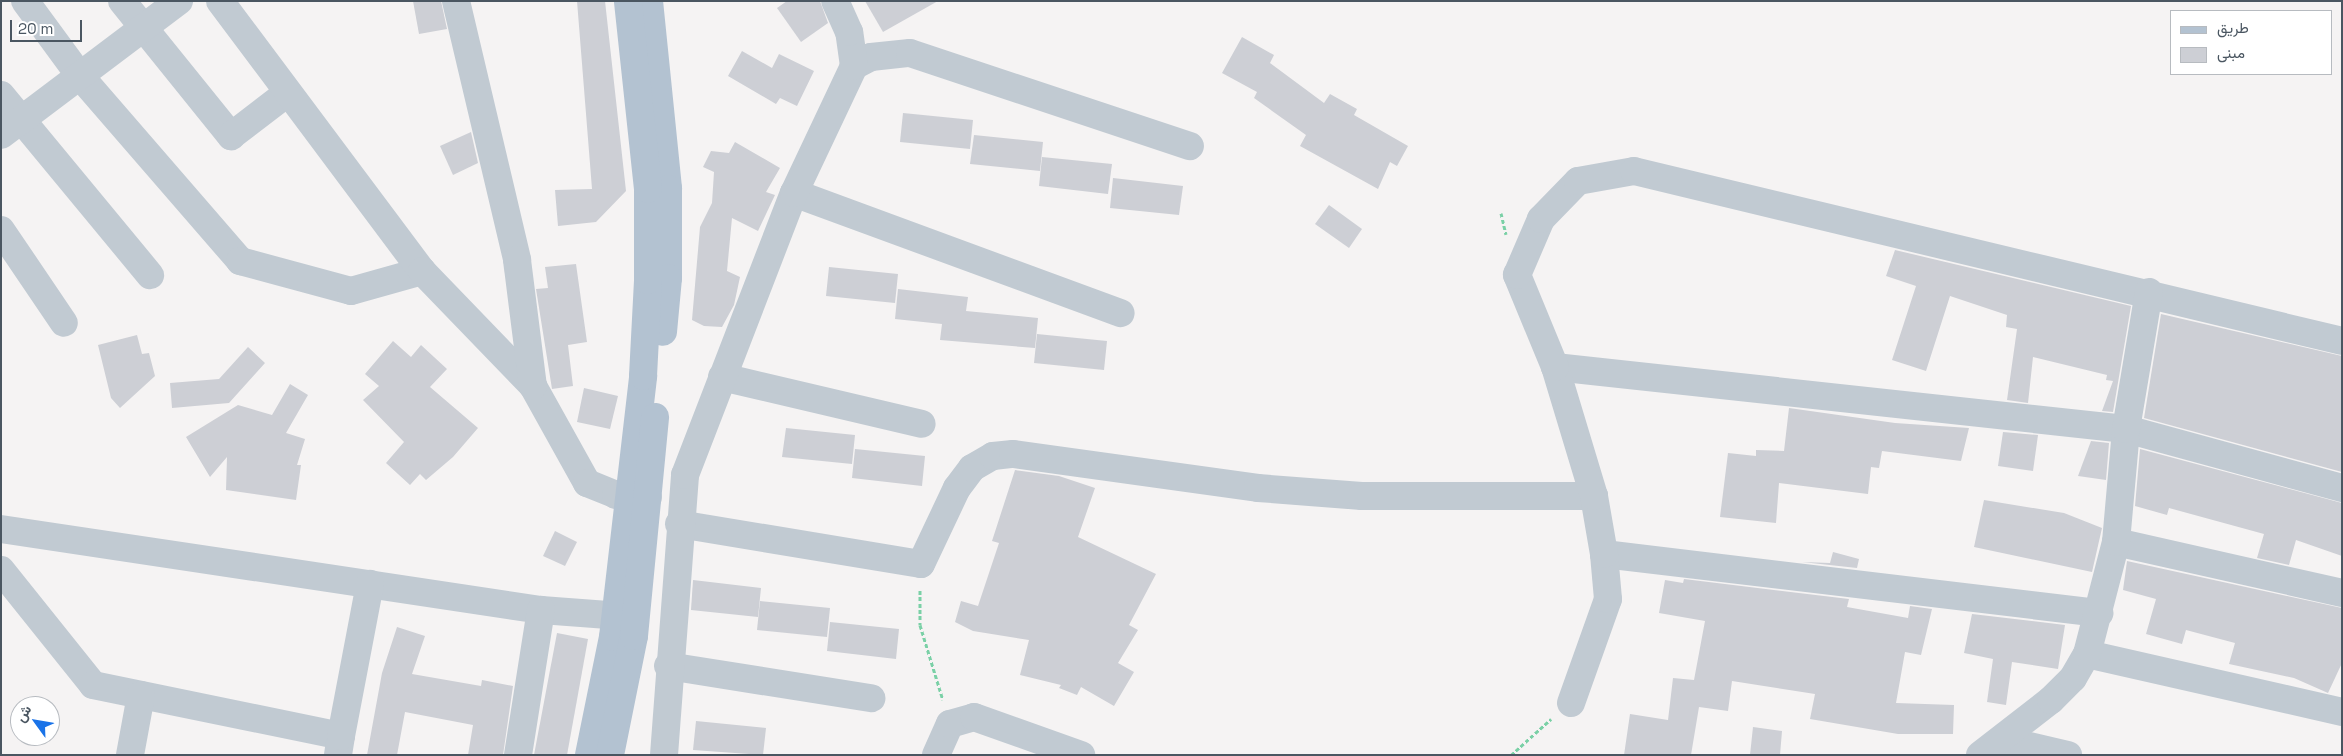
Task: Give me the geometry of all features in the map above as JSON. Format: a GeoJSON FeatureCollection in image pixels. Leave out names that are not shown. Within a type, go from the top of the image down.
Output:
{"type":"FeatureCollection","features":[{"type":"Feature","properties":{"kind":"main road"},"geometry":{"type":"LineString","coordinates":[[628,1],[648,189],[641,467]]}},
{"type":"Feature","properties":{"kind":"main road"},"geometry":{"type":"LineString","coordinates":[[610,755],[637,497],[668,278],[668,189],[649,1]]}},
{"type":"Feature","properties":{"kind":"main road"},"geometry":{"type":"LineString","coordinates":[[589,755],[624,618]]}},
{"type":"Feature","properties":{"kind":"street"},"geometry":{"type":"LineString","coordinates":[[25,1],[80,76],[240,261],[351,291],[422,271]]}},
{"type":"Feature","properties":{"kind":"street"},"geometry":{"type":"LineString","coordinates":[[122,1],[231,136],[287,93]]}},
{"type":"Feature","properties":{"kind":"street"},"geometry":{"type":"LineString","coordinates":[[11,128],[179,1]]}},
{"type":"Feature","properties":{"kind":"street"},"geometry":{"type":"LineString","coordinates":[[220,1],[422,271],[533,386],[588,484],[637,497]]}},
{"type":"Feature","properties":{"kind":"street"},"geometry":{"type":"LineString","coordinates":[[456,1],[516,260],[533,386]]}},
{"type":"Feature","properties":{"kind":"street"},"geometry":{"type":"LineString","coordinates":[[664,755],[668,666],[679,524],[685,475],[794,193],[854,66],[849,32],[835,1]]}},
{"type":"Feature","properties":{"kind":"street"},"geometry":{"type":"LineString","coordinates":[[854,66],[871,58],[910,53],[1190,146]]}},
{"type":"Feature","properties":{"kind":"street"},"geometry":{"type":"LineString","coordinates":[[1,95],[11,128],[150,275]]}},
{"type":"Feature","properties":{"kind":"street"},"geometry":{"type":"LineString","coordinates":[[1571,703],[1608,599],[1604,554],[1594,496],[1556,367],[1517,275],[1541,219],[1578,181],[1634,170],[2149,292],[2342,341]]}},
{"type":"Feature","properties":{"kind":"street"},"geometry":{"type":"LineString","coordinates":[[794,193],[1121,313]]}},
{"type":"Feature","properties":{"kind":"street"},"geometry":{"type":"LineString","coordinates":[[1,230],[64,323]]}},
{"type":"Feature","properties":{"kind":"street"},"geometry":{"type":"LineString","coordinates":[[1980,755],[2004,740],[2073,678],[2087,654],[2100,613],[2116,542],[2126,429],[2149,292]]}},
{"type":"Feature","properties":{"kind":"street"},"geometry":{"type":"LineString","coordinates":[[1556,367],[2126,429],[2342,488]]}},
{"type":"Feature","properties":{"kind":"street"},"geometry":{"type":"LineString","coordinates":[[722,377],[922,424]]}},
{"type":"Feature","properties":{"kind":"street"},"geometry":{"type":"LineString","coordinates":[[679,524],[921,564],[957,488],[972,468],[993,456],[1013,454],[1258,488],[1352,495],[1594,496]]}},
{"type":"Feature","properties":{"kind":"street"},"geometry":{"type":"LineString","coordinates":[[641,467],[685,475]]}},
{"type":"Feature","properties":{"kind":"street"},"geometry":{"type":"LineString","coordinates":[[1,529],[541,610],[624,618]]}},
{"type":"Feature","properties":{"kind":"street"},"geometry":{"type":"LineString","coordinates":[[2116,542],[2342,593]]}},
{"type":"Feature","properties":{"kind":"street"},"geometry":{"type":"LineString","coordinates":[[1604,554],[2100,613]]}},
{"type":"Feature","properties":{"kind":"street"},"geometry":{"type":"LineString","coordinates":[[1,570],[93,685],[340,745],[370,584]]}},
{"type":"Feature","properties":{"kind":"street"},"geometry":{"type":"LineString","coordinates":[[518,755],[541,610]]}},
{"type":"Feature","properties":{"kind":"street"},"geometry":{"type":"LineString","coordinates":[[2087,654],[2342,712]]}},
{"type":"Feature","properties":{"kind":"street"},"geometry":{"type":"LineString","coordinates":[[668,666],[871,698]]}},
{"type":"Feature","properties":{"kind":"street"},"geometry":{"type":"LineString","coordinates":[[130,755],[140,695]]}},
{"type":"Feature","properties":{"kind":"street"},"geometry":{"type":"LineString","coordinates":[[936,755],[950,724],[974,717],[1081,755]]}},
{"type":"Feature","properties":{"kind":"street"},"geometry":{"type":"LineString","coordinates":[[2004,740],[2068,755]]}},
{"type":"Feature","properties":{"kind":"path"},"geometry":{"type":"LineString","coordinates":[[921,564],[920,625],[950,724]]}},
{"type":"Feature","properties":{"kind":"path"},"geometry":{"type":"LineString","coordinates":[[1511,755],[1571,703]]}},
{"type":"Feature","properties":{"kind":"building"},"geometry":{"type":"Polygon","coordinates":[[[413,1],[441,1],[447,29],[419,34],[413,1]]]}},
{"type":"Feature","properties":{"kind":"building"},"geometry":{"type":"Polygon","coordinates":[[[577,1],[605,1],[626,191],[596,222],[558,226],[555,190],[592,189],[577,1]]]}},
{"type":"Feature","properties":{"kind":"building"},"geometry":{"type":"Polygon","coordinates":[[[787,1],[820,1],[828,23],[801,42],[777,8],[787,1]]]}},
{"type":"Feature","properties":{"kind":"building"},"geometry":{"type":"Polygon","coordinates":[[[865,1],[938,1],[883,32],[865,1]]]}},
{"type":"Feature","properties":{"kind":"building"},"geometry":{"type":"Polygon","coordinates":[[[1242,37],[1274,55],[1270,63],[1324,103],[1330,94],[1357,109],[1354,115],[1408,146],[1397,166],[1390,162],[1378,189],[1300,146],[1306,135],[1254,98],[1257,92],[1222,73],[1242,37]]]}},
{"type":"Feature","properties":{"kind":"building"},"geometry":{"type":"Polygon","coordinates":[[[742,51],[772,68],[779,54],[814,71],[797,106],[780,98],[776,104],[728,76],[742,51]]]}},
{"type":"Feature","properties":{"kind":"building"},"geometry":{"type":"Polygon","coordinates":[[[903,113],[973,120],[970,149],[900,142],[903,113]]]}},
{"type":"Feature","properties":{"kind":"building"},"geometry":{"type":"Polygon","coordinates":[[[471,132],[478,163],[453,175],[440,146],[471,132]]]}},
{"type":"Feature","properties":{"kind":"building"},"geometry":{"type":"Polygon","coordinates":[[[974,135],[1043,142],[1040,171],[970,164],[974,135]]]}},
{"type":"Feature","properties":{"kind":"building"},"geometry":{"type":"Polygon","coordinates":[[[735,142],[780,168],[766,192],[775,195],[758,231],[732,218],[727,271],[740,277],[734,305],[722,327],[704,326],[692,320],[700,227],[712,203],[714,172],[703,167],[711,151],[729,153],[735,142]]]}},
{"type":"Feature","properties":{"kind":"building"},"geometry":{"type":"Polygon","coordinates":[[[1042,157],[1112,164],[1108,194],[1039,186],[1042,157]]]}},
{"type":"Feature","properties":{"kind":"building"},"geometry":{"type":"Polygon","coordinates":[[[1113,178],[1183,186],[1179,215],[1110,208],[1113,178]]]}},
{"type":"Feature","properties":{"kind":"building"},"geometry":{"type":"Polygon","coordinates":[[[1329,205],[1362,229],[1349,248],[1315,224],[1329,205]]]}},
{"type":"Feature","properties":{"kind":"building"},"geometry":{"type":"Polygon","coordinates":[[[1895,250],[2131,306],[2113,412],[2102,411],[2113,381],[2106,380],[2107,375],[2033,357],[2028,403],[2007,400],[2017,329],[2006,327],[2007,315],[1950,296],[1926,371],[1892,360],[1916,286],[1886,276],[1895,250]]]}},
{"type":"Feature","properties":{"kind":"building"},"geometry":{"type":"Polygon","coordinates":[[[576,264],[587,342],[568,345],[573,386],[552,389],[536,289],[548,288],[545,267],[576,264]]]}},
{"type":"Feature","properties":{"kind":"building"},"geometry":{"type":"Polygon","coordinates":[[[829,267],[898,274],[895,303],[826,296],[829,267]]]}},
{"type":"Feature","properties":{"kind":"building"},"geometry":{"type":"Polygon","coordinates":[[[898,289],[968,297],[966,311],[1038,318],[1035,348],[940,340],[942,324],[895,319],[898,289]]]}},
{"type":"Feature","properties":{"kind":"building"},"geometry":{"type":"Polygon","coordinates":[[[2161,314],[2342,356],[2342,472],[2144,418],[2161,314]]]}},
{"type":"Feature","properties":{"kind":"building"},"geometry":{"type":"Polygon","coordinates":[[[1037,334],[1107,341],[1104,370],[1034,363],[1037,334]]]}},
{"type":"Feature","properties":{"kind":"building"},"geometry":{"type":"Polygon","coordinates":[[[137,335],[142,354],[149,353],[155,376],[120,408],[111,398],[98,345],[137,335]]]}},
{"type":"Feature","properties":{"kind":"building"},"geometry":{"type":"Polygon","coordinates":[[[393,341],[411,357],[421,345],[447,369],[430,387],[478,428],[453,457],[426,480],[420,474],[410,485],[386,463],[404,442],[363,400],[379,386],[365,374],[393,341]]]}},
{"type":"Feature","properties":{"kind":"building"},"geometry":{"type":"Polygon","coordinates":[[[248,347],[265,363],[229,403],[172,408],[170,383],[219,379],[248,347]]]}},
{"type":"Feature","properties":{"kind":"building"},"geometry":{"type":"Polygon","coordinates":[[[290,384],[308,395],[286,433],[305,439],[297,465],[301,465],[296,500],[226,490],[227,457],[210,477],[186,437],[238,405],[272,415],[290,384]]]}},
{"type":"Feature","properties":{"kind":"building"},"geometry":{"type":"Polygon","coordinates":[[[584,388],[618,396],[610,429],[577,422],[584,388]]]}},
{"type":"Feature","properties":{"kind":"building"},"geometry":{"type":"Polygon","coordinates":[[[1789,408],[1895,423],[1969,428],[1961,461],[1882,451],[1879,468],[1871,467],[1868,494],[1779,483],[1776,523],[1720,517],[1728,453],[1756,456],[1756,450],[1784,451],[1789,408]]]}},
{"type":"Feature","properties":{"kind":"building"},"geometry":{"type":"Polygon","coordinates":[[[786,428],[855,435],[852,464],[782,457],[786,428]]]}},
{"type":"Feature","properties":{"kind":"building"},"geometry":{"type":"Polygon","coordinates":[[[2003,432],[2038,435],[2033,471],[1998,466],[2003,432]]]}},
{"type":"Feature","properties":{"kind":"building"},"geometry":{"type":"Polygon","coordinates":[[[2091,441],[2109,443],[2106,480],[2078,476],[2091,441]]]}},
{"type":"Feature","properties":{"kind":"building"},"geometry":{"type":"Polygon","coordinates":[[[855,449],[925,456],[922,486],[852,478],[855,449]]]}},
{"type":"Feature","properties":{"kind":"building"},"geometry":{"type":"Polygon","coordinates":[[[2140,449],[2342,503],[2342,556],[2296,540],[2289,565],[2257,558],[2264,534],[2169,508],[2167,515],[2135,506],[2140,449]]]}},
{"type":"Feature","properties":{"kind":"building"},"geometry":{"type":"Polygon","coordinates":[[[1015,470],[1059,476],[1095,488],[1078,537],[1156,574],[1129,625],[1138,630],[1118,663],[1134,672],[1114,706],[1081,687],[1077,695],[1059,688],[1061,685],[1020,675],[1029,640],[973,631],[955,622],[961,601],[978,606],[999,543],[992,541],[1015,470]]]}},
{"type":"Feature","properties":{"kind":"building"},"geometry":{"type":"Polygon","coordinates":[[[1984,500],[2064,513],[2102,528],[2092,572],[1974,547],[1984,500]]]}},
{"type":"Feature","properties":{"kind":"building"},"geometry":{"type":"Polygon","coordinates":[[[555,531],[577,542],[565,566],[543,556],[555,531]]]}},
{"type":"Feature","properties":{"kind":"building"},"geometry":{"type":"Polygon","coordinates":[[[1833,552],[1859,559],[1857,568],[1802,562],[1830,563],[1833,552]]]}},
{"type":"Feature","properties":{"kind":"building"},"geometry":{"type":"Polygon","coordinates":[[[2127,561],[2342,608],[2342,663],[2328,693],[2294,678],[2229,664],[2235,643],[2186,630],[2182,644],[2146,634],[2156,599],[2123,590],[2127,561]]]}},
{"type":"Feature","properties":{"kind":"building"},"geometry":{"type":"Polygon","coordinates":[[[1684,579],[1849,599],[1847,607],[1908,618],[1910,606],[1932,609],[1921,655],[1905,652],[1896,703],[1954,705],[1953,734],[1898,734],[1810,719],[1815,694],[1732,681],[1728,711],[1699,707],[1691,755],[1624,755],[1630,714],[1668,720],[1673,678],[1694,680],[1705,621],[1659,613],[1665,580],[1683,583],[1684,579]]]}},
{"type":"Feature","properties":{"kind":"building"},"geometry":{"type":"Polygon","coordinates":[[[693,580],[761,588],[758,617],[691,610],[693,580]]]}},
{"type":"Feature","properties":{"kind":"building"},"geometry":{"type":"Polygon","coordinates":[[[760,601],[830,608],[827,637],[757,630],[760,601]]]}},
{"type":"Feature","properties":{"kind":"building"},"geometry":{"type":"Polygon","coordinates":[[[1972,614],[2065,625],[2058,669],[2012,662],[2006,705],[1987,702],[1993,659],[1964,653],[1972,614]]]}},
{"type":"Feature","properties":{"kind":"building"},"geometry":{"type":"Polygon","coordinates":[[[830,622],[899,629],[896,659],[827,651],[830,622]]]}},
{"type":"Feature","properties":{"kind":"building"},"geometry":{"type":"Polygon","coordinates":[[[397,627],[425,636],[412,674],[481,686],[482,680],[513,686],[503,755],[468,755],[473,725],[405,712],[397,755],[367,755],[382,673],[397,627]]]}},
{"type":"Feature","properties":{"kind":"building"},"geometry":{"type":"Polygon","coordinates":[[[557,633],[588,639],[567,755],[534,755],[557,633]]]}},
{"type":"Feature","properties":{"kind":"building"},"geometry":{"type":"Polygon","coordinates":[[[696,721],[766,728],[763,755],[693,750],[696,721]]]}},
{"type":"Feature","properties":{"kind":"building"},"geometry":{"type":"Polygon","coordinates":[[[1753,727],[1782,731],[1780,755],[1750,755],[1753,727]]]}}]}
